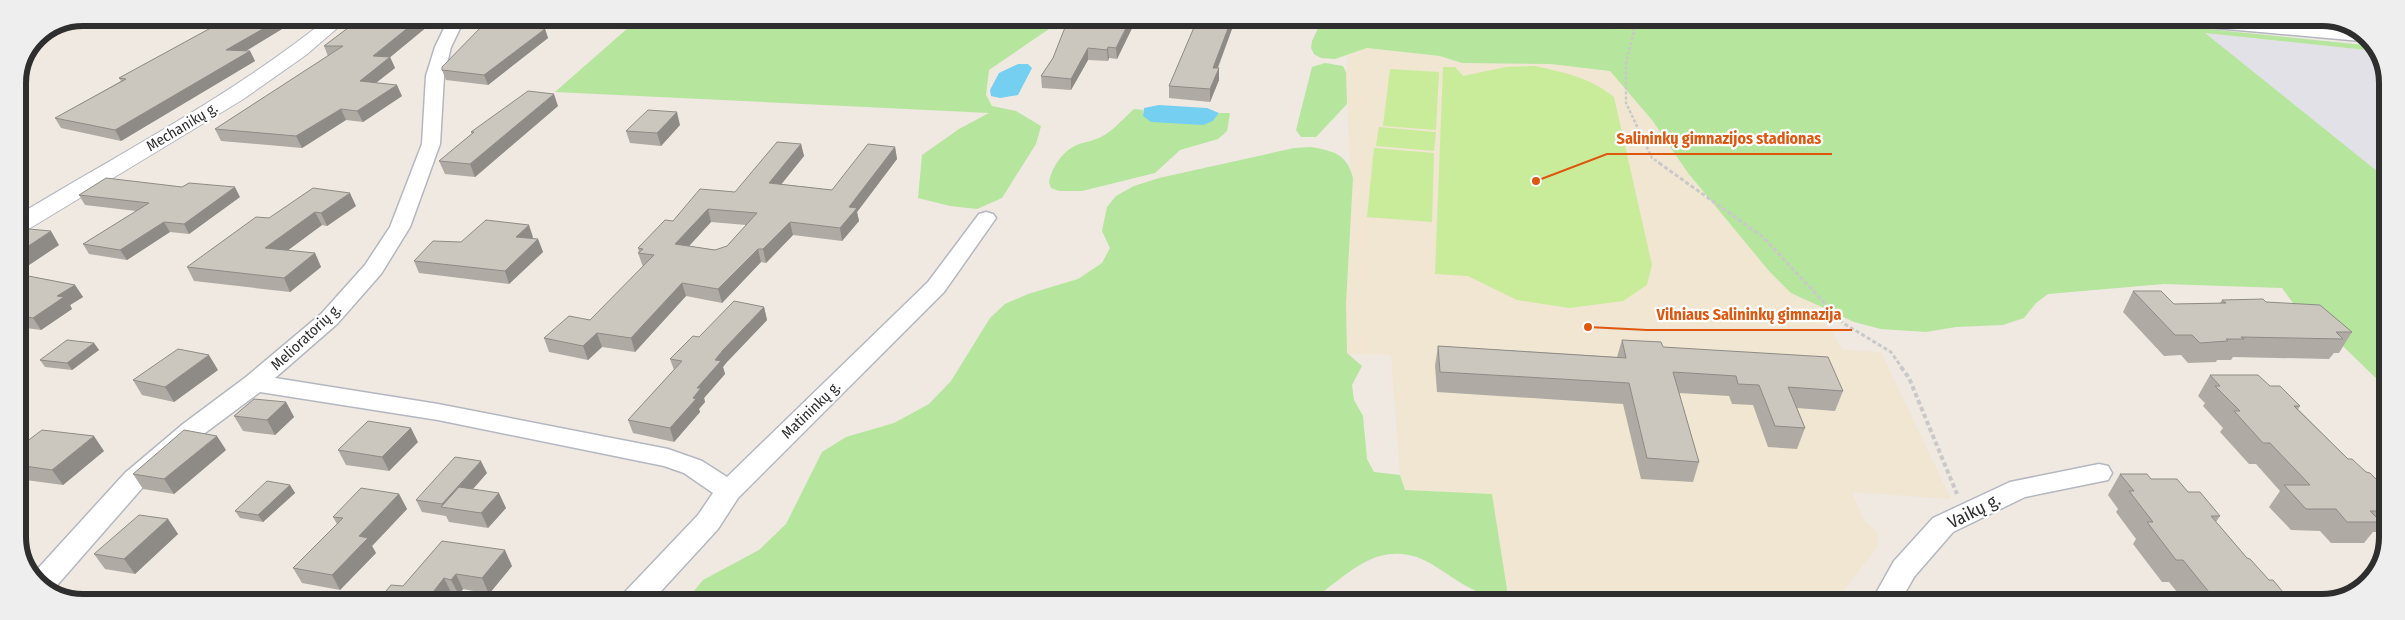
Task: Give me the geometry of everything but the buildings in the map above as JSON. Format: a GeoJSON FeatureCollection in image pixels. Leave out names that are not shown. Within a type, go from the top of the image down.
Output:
{"type":"FeatureCollection","features":[{"type":"Feature","properties":{"kind":"main road","name":"Mechanikų g."},"geometry":{"type":"LineString","coordinates":[[26,220],[241,91],[299,51],[329,26]]}},
{"type":"Feature","properties":{"kind":"street","name":"Melioratorių g."},"geometry":{"type":"LineString","coordinates":[[45,579],[134,480],[192,430],[255,383],[329,319],[373,269],[400,227],[431,144],[435,76],[443,47],[453,26]]}},
{"type":"Feature","properties":{"kind":"street"},"geometry":{"type":"LineString","coordinates":[[2244,26],[2355,37]]}},
{"type":"Feature","properties":{"kind":"street"},"geometry":{"type":"LineString","coordinates":[[2281,26],[2286,30]]}},
{"type":"Feature","properties":{"kind":"street","name":"Matininkų g."},"geometry":{"type":"LineString","coordinates":[[640,594],[708,522],[729,491],[936,287],[986,218]]}},
{"type":"Feature","properties":{"kind":"street"},"geometry":{"type":"LineString","coordinates":[[255,383],[438,412],[668,458],[693,467],[729,491]]}},
{"type":"Feature","properties":{"kind":"street","name":"Vaikų g."},"geometry":{"type":"LineString","coordinates":[[1890,594],[1904,569],[1943,525],[2019,488],[2099,473]]}},
{"type":"Feature","properties":{"kind":"path"},"geometry":{"type":"LineString","coordinates":[[1632,26],[1634,32],[1626,62],[1626,102],[1652,158],[1763,237],[1843,324],[1891,352],[1909,378],[1966,514]]}},
{"type":"Feature","properties":{"kind":"shaded area"},"geometry":{"type":"Polygon","coordinates":[[[2204,33],[2368,50],[2374,61],[2379,79],[2379,173],[2204,33]]]}},
{"type":"Feature","properties":{"kind":"shaded area"},"geometry":{"type":"Polygon","coordinates":[[[1367,48],[1440,56],[1462,63],[1550,64],[1610,71],[1652,120],[1688,173],[1769,271],[1791,293],[1813,302],[1843,350],[1881,352],[1951,499],[1852,492],[1864,520],[1877,532],[1878,546],[1841,594],[1508,594],[1492,494],[1404,490],[1400,475],[1391,355],[1347,354],[1346,304],[1353,178],[1350,166],[1346,72],[1348,55],[1367,48]]]}},
{"type":"Feature","properties":{"kind":"green space"},"geometry":{"type":"Polygon","coordinates":[[[619,26],[1053,26],[989,70],[986,95],[992,106],[1016,111],[1041,126],[1036,144],[1002,198],[977,209],[950,206],[918,198],[922,155],[959,129],[989,113],[555,92],[629,27],[619,26]]]}},
{"type":"Feature","properties":{"kind":"green space"},"geometry":{"type":"Polygon","coordinates":[[[1319,26],[2179,26],[2364,45],[2368,50],[2205,33],[2379,173],[2379,381],[2311,315],[2293,303],[2282,288],[2164,284],[2048,294],[2036,303],[2024,318],[2003,325],[1956,327],[1926,332],[1881,329],[1854,322],[1791,293],[1769,271],[1688,173],[1652,120],[1610,71],[1550,64],[1462,63],[1440,56],[1367,48],[1335,59],[1321,58],[1314,54],[1311,48],[1312,41],[1319,26]]]}},
{"type":"Feature","properties":{"kind":"green space"},"geometry":{"type":"Polygon","coordinates":[[[1624,26],[1625,30],[1583,27],[1624,26]]]}},
{"type":"Feature","properties":{"kind":"green space"},"geometry":{"type":"Polygon","coordinates":[[[2292,26],[2333,27],[2345,32],[2292,26]]]}},
{"type":"Feature","properties":{"kind":"green space"},"geometry":{"type":"Polygon","coordinates":[[[1325,63],[1343,66],[1346,72],[1347,104],[1316,137],[1301,137],[1296,130],[1312,67],[1325,63]]]}},
{"type":"Feature","properties":{"kind":"green space"},"geometry":{"type":"Polygon","coordinates":[[[1535,66],[1586,80],[1614,97],[1652,265],[1647,285],[1623,301],[1569,308],[1517,300],[1468,276],[1435,274],[1443,67],[1455,67],[1463,76],[1506,67],[1535,66]]]}},
{"type":"Feature","properties":{"kind":"green space"},"geometry":{"type":"Polygon","coordinates":[[[1390,69],[1439,72],[1436,130],[1383,126],[1390,69]]]}},
{"type":"Feature","properties":{"kind":"green space"},"geometry":{"type":"Polygon","coordinates":[[[1134,109],[1143,110],[1143,116],[1213,121],[1219,113],[1230,113],[1227,131],[1218,139],[1180,150],[1155,173],[1082,191],[1059,191],[1051,188],[1050,176],[1068,150],[1106,134],[1134,109]]]}},
{"type":"Feature","properties":{"kind":"green space"},"geometry":{"type":"Polygon","coordinates":[[[1379,127],[1436,132],[1434,151],[1376,146],[1379,127]]]}},
{"type":"Feature","properties":{"kind":"green space"},"geometry":{"type":"Polygon","coordinates":[[[1311,147],[1333,152],[1347,164],[1353,178],[1346,304],[1347,353],[1362,366],[1352,385],[1354,400],[1363,416],[1367,459],[1374,472],[1400,475],[1405,490],[1492,494],[1508,594],[1484,594],[1417,557],[1406,554],[1394,554],[1371,559],[1320,594],[692,594],[703,580],[759,550],[786,524],[822,452],[846,437],[894,423],[929,404],[951,381],[990,318],[1005,304],[1028,294],[1078,279],[1102,263],[1110,248],[1102,231],[1107,207],[1116,196],[1134,186],[1159,178],[1294,148],[1311,147]]]}},
{"type":"Feature","properties":{"kind":"green space"},"geometry":{"type":"Polygon","coordinates":[[[1374,148],[1434,153],[1432,222],[1367,217],[1374,148]]]}},
{"type":"Feature","properties":{"kind":"water"},"geometry":{"type":"Polygon","coordinates":[[[1018,64],[1028,64],[1032,68],[1018,95],[1000,98],[991,96],[990,90],[999,73],[1018,64]]]}},
{"type":"Feature","properties":{"kind":"water"},"geometry":{"type":"Polygon","coordinates":[[[1159,105],[1207,108],[1219,113],[1213,121],[1203,125],[1151,122],[1143,116],[1144,108],[1159,105]]]}},
{"type":"Feature","properties":{"kind":"place","name":"Salininkų gimnazijos stadionas"},"geometry":{"type":"Point","coordinates":[1536,181]}},
{"type":"Feature","properties":{"kind":"place","name":"Vilniaus Salininkų gimnazija"},"geometry":{"type":"Point","coordinates":[1588,327]}}]}
